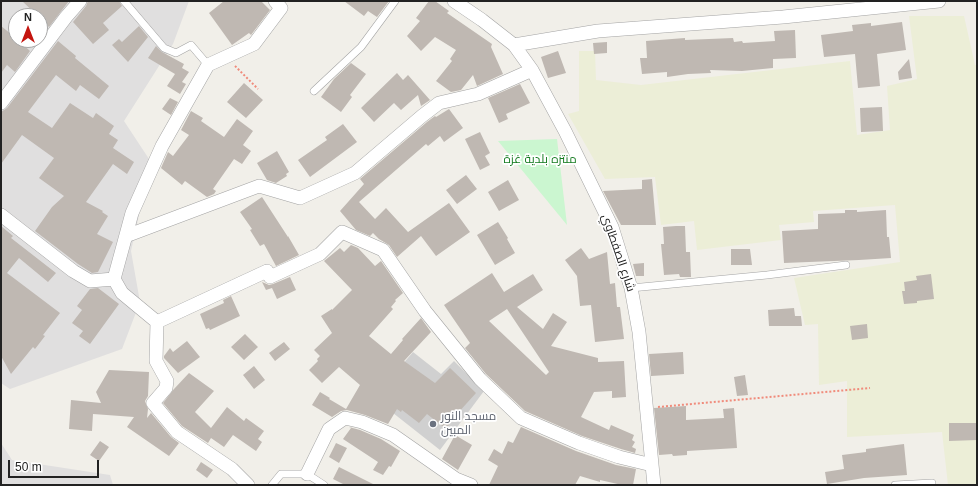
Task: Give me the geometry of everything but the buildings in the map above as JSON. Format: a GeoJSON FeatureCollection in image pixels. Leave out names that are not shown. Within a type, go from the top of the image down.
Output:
{"type":"FeatureCollection","features":[{"type":"Feature","properties":{"kind":"street"},"geometry":{"type":"LineString","coordinates":[[1,103],[66,16],[80,1]]}},
{"type":"Feature","properties":{"kind":"street"},"geometry":{"type":"LineString","coordinates":[[157,322],[122,293],[114,279],[132,213],[162,146],[208,65],[254,44],[281,8],[275,1]]}},
{"type":"Feature","properties":{"kind":"street","name":"شارع الصفطاوي"},"geometry":{"type":"LineString","coordinates":[[454,1],[482,20],[514,45],[532,70],[565,131],[612,227],[631,288],[638,332],[654,485]]}},
{"type":"Feature","properties":{"kind":"street"},"geometry":{"type":"LineString","coordinates":[[514,45],[598,31],[784,16],[940,1]]}},
{"type":"Feature","properties":{"kind":"street"},"geometry":{"type":"LineString","coordinates":[[126,236],[259,186],[300,198],[355,173],[439,103],[478,94],[532,70]]}},
{"type":"Feature","properties":{"kind":"street"},"geometry":{"type":"LineString","coordinates":[[1,215],[73,271],[90,281],[114,279]]}},
{"type":"Feature","properties":{"kind":"street"},"geometry":{"type":"LineString","coordinates":[[157,322],[267,271],[270,277],[320,254],[342,232],[383,250],[425,311],[480,379],[521,418],[580,443],[652,465]]}},
{"type":"Feature","properties":{"kind":"street"},"geometry":{"type":"LineString","coordinates":[[157,322],[156,362],[167,381],[166,388],[153,403],[177,432],[232,468],[248,485]]}},
{"type":"Feature","properties":{"kind":"street"},"geometry":{"type":"LineString","coordinates":[[307,474],[329,429],[345,418],[362,422],[393,435],[456,479],[471,485]]}},
{"type":"Feature","properties":{"kind":"lane"},"geometry":{"type":"LineString","coordinates":[[124,1],[164,48],[176,53],[191,46],[208,65]]}},
{"type":"Feature","properties":{"kind":"lane"},"geometry":{"type":"LineString","coordinates":[[314,91],[361,47],[395,1]]}},
{"type":"Feature","properties":{"kind":"lane"},"geometry":{"type":"LineString","coordinates":[[631,288],[767,275],[846,265]]}},
{"type":"Feature","properties":{"kind":"lane"},"geometry":{"type":"LineString","coordinates":[[272,485],[281,474],[307,474],[324,485]]}},
{"type":"Feature","properties":{"kind":"lane"},"geometry":{"type":"LineString","coordinates":[[895,485],[932,483]]}},
{"type":"Feature","properties":{"kind":"path"},"geometry":{"type":"LineString","coordinates":[[225,57],[258,89]]}},
{"type":"Feature","properties":{"kind":"path"},"geometry":{"type":"LineString","coordinates":[[646,408],[870,388]]}},
{"type":"Feature","properties":{"kind":"shaded area"},"geometry":{"type":"Polygon","coordinates":[[[1,1],[189,1],[173,44],[124,121],[151,162],[131,251],[140,302],[122,349],[10,389],[1,383],[1,1]]]}},
{"type":"Feature","properties":{"kind":"shaded area","name":"مسجد النور المبين"},"geometry":{"type":"Polygon","coordinates":[[[413,352],[441,374],[454,361],[484,391],[440,450],[374,398],[413,352]]]}},
{"type":"Feature","properties":{"kind":"shaded area"},"geometry":{"type":"Polygon","coordinates":[[[1,443],[12,460],[110,475],[113,485],[1,485],[1,443]]]}},
{"type":"Feature","properties":{"kind":"green space"},"geometry":{"type":"Polygon","coordinates":[[[909,16],[964,16],[975,65],[977,65],[977,485],[948,485],[942,432],[847,437],[847,381],[819,385],[818,324],[805,325],[794,278],[900,262],[895,205],[813,211],[814,222],[779,225],[781,240],[697,250],[694,221],[661,225],[655,177],[605,179],[568,114],[579,111],[579,51],[595,51],[596,80],[641,85],[850,61],[857,135],[890,130],[887,86],[917,79],[909,16]]]}},
{"type":"Feature","properties":{"kind":"green space","name":"منتزه بلدية غزة"},"geometry":{"type":"Polygon","coordinates":[[[557,139],[567,225],[498,141],[557,139]]]}},
{"type":"Feature","properties":{"kind":"place","name":"مسجد النور المبين"},"geometry":{"type":"Point","coordinates":[433,424]}}]}
